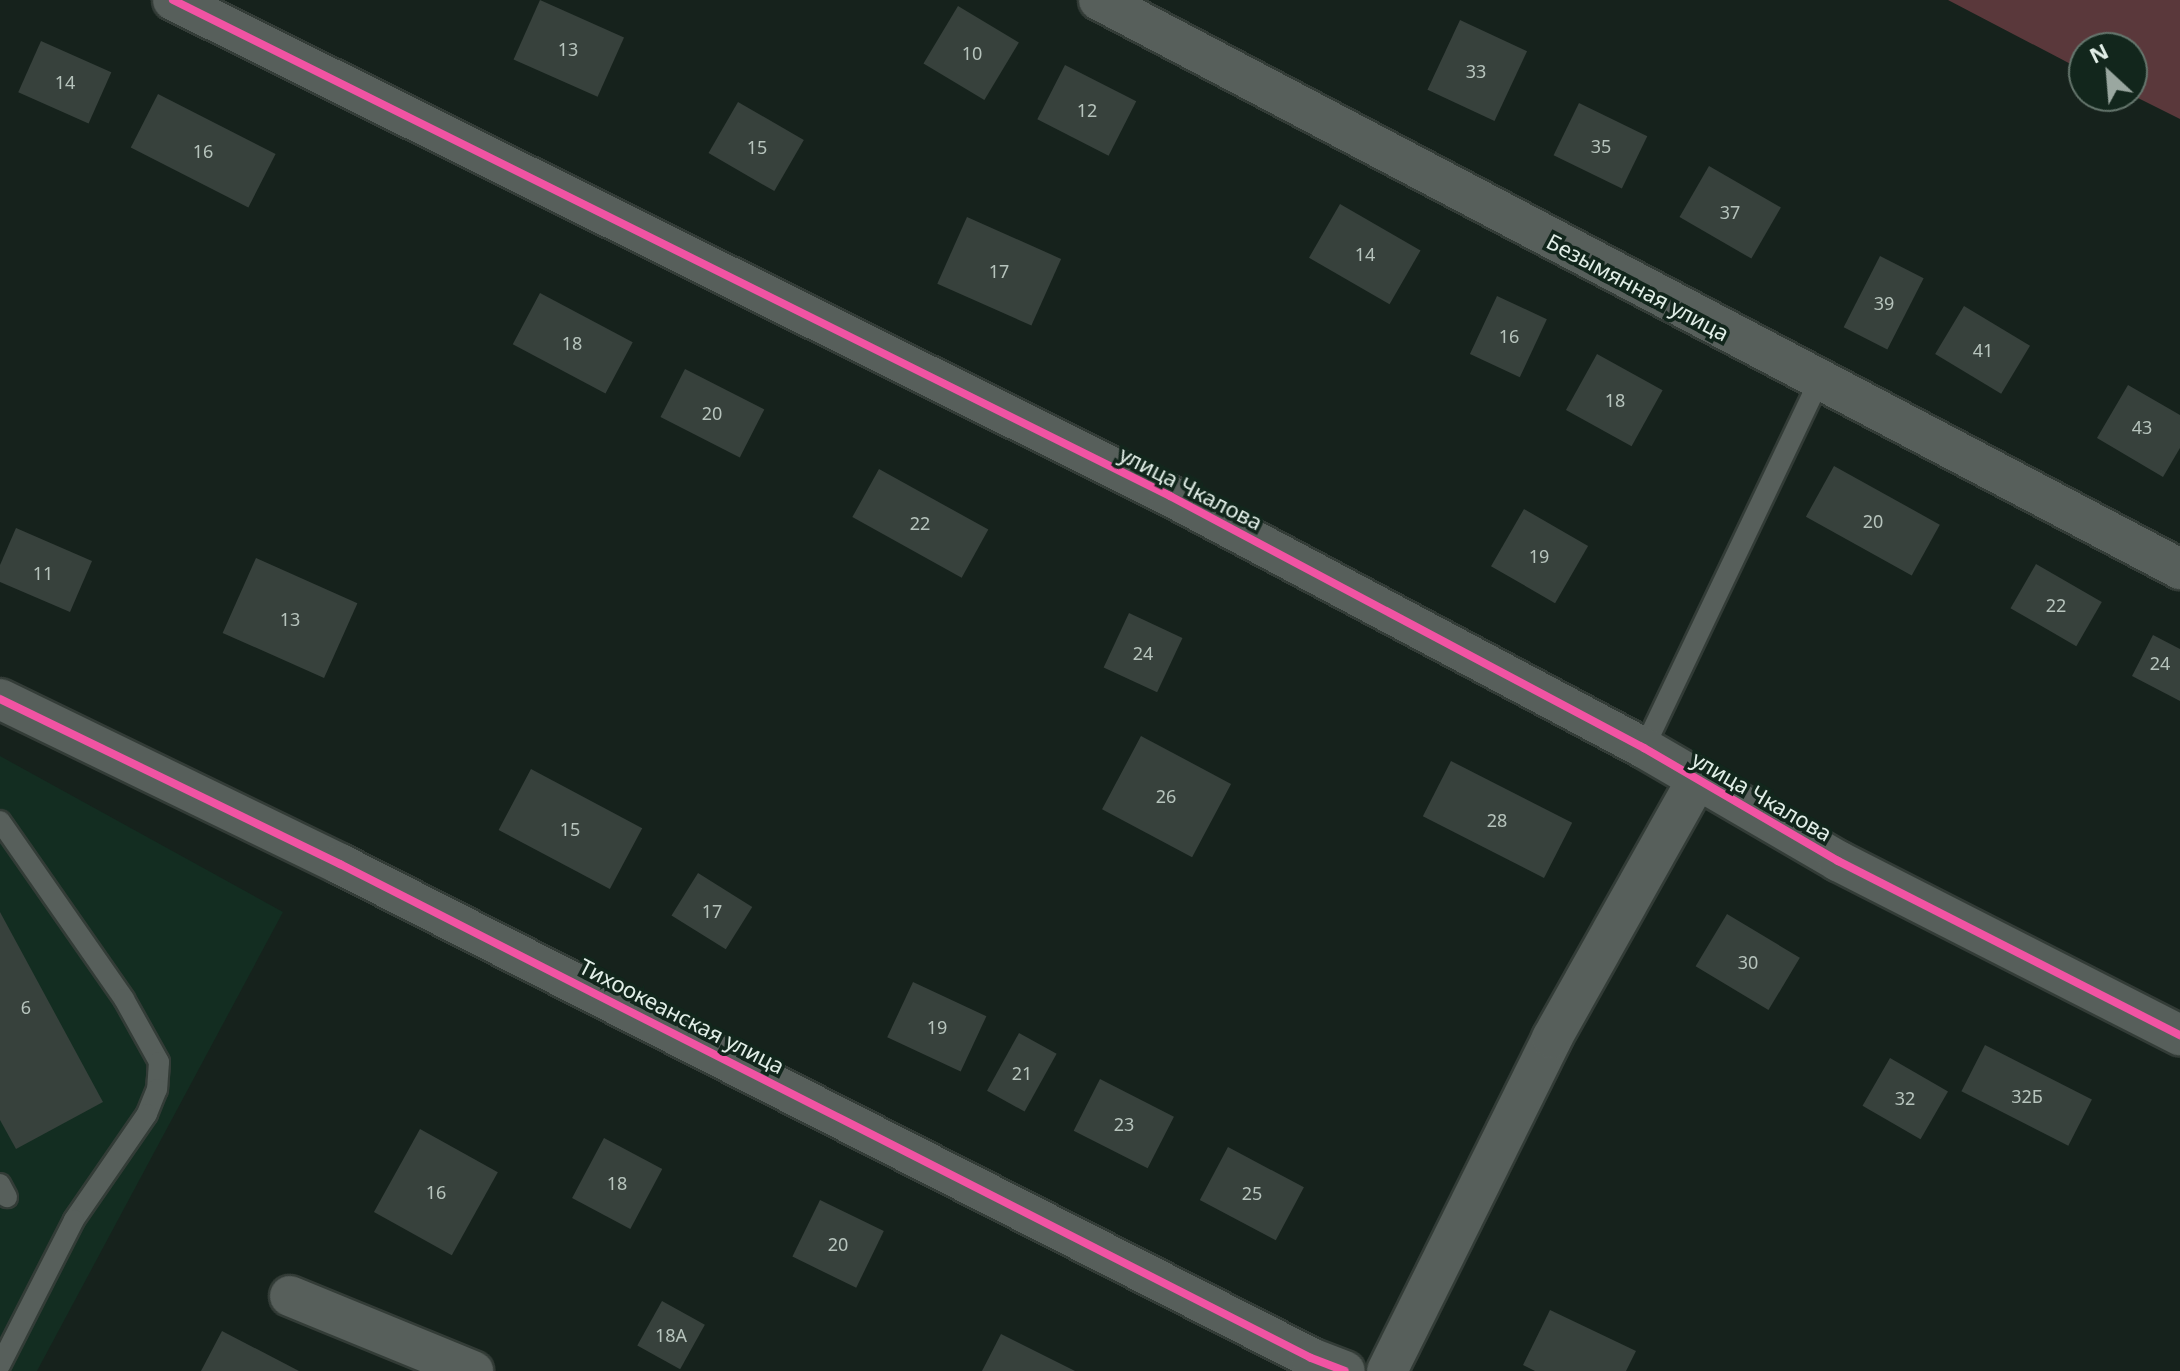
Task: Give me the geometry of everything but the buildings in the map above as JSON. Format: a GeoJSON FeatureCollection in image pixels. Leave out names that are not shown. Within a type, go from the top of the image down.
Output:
{"type":"FeatureCollection","features":[{"type":"Feature","properties":{"kind":"street","name":"улица Чкалова"},"geometry":{"type":"LineString","coordinates":[[173,0],[1170,496],[1644,748],[1838,861],[2180,1035]]}},
{"type":"Feature","properties":{"kind":"street","name":"Безымянная улица"},"geometry":{"type":"LineString","coordinates":[[1099,0],[1818,383],[2180,569]]}},
{"type":"Feature","properties":{"kind":"street","name":"Тихоокеанская улица"},"geometry":{"type":"LineString","coordinates":[[0,699],[354,871],[1311,1358],[1345,1371]]}},
{"type":"Feature","properties":{"kind":"street"},"geometry":{"type":"LineString","coordinates":[[1387,1371],[1552,1038],[1697,780]]}},
{"type":"Feature","properties":{"kind":"street"},"geometry":{"type":"LineString","coordinates":[[290,1296],[473,1371]]}},
{"type":"Feature","properties":{"kind":"lane"},"geometry":{"type":"LineString","coordinates":[[1644,748],[1818,383]]}},
{"type":"Feature","properties":{"kind":"lane"},"geometry":{"type":"LineString","coordinates":[[0,821],[124,999],[159,1062],[157,1089],[147,1114],[74,1220],[0,1365]]}},
{"type":"Feature","properties":{"kind":"shaded area"},"geometry":{"type":"Polygon","coordinates":[[[1948,0],[2180,0],[2180,119],[2148,103],[2148,32],[2068,32],[2068,63],[1948,0]]]}},
{"type":"Feature","properties":{"kind":"shaded area"},"geometry":{"type":"Polygon","coordinates":[[[0,756],[283,912],[37,1371],[0,1371],[0,756]]]}},
{"type":"Feature","properties":{"kind":"cycle path"},"geometry":{"type":"LineString","coordinates":[[173,0],[1170,496],[1644,748],[1838,861],[2180,1035]]}},
{"type":"Feature","properties":{"kind":"cycle path"},"geometry":{"type":"LineString","coordinates":[[0,699],[340,864],[1311,1358],[1345,1371]]}}]}
